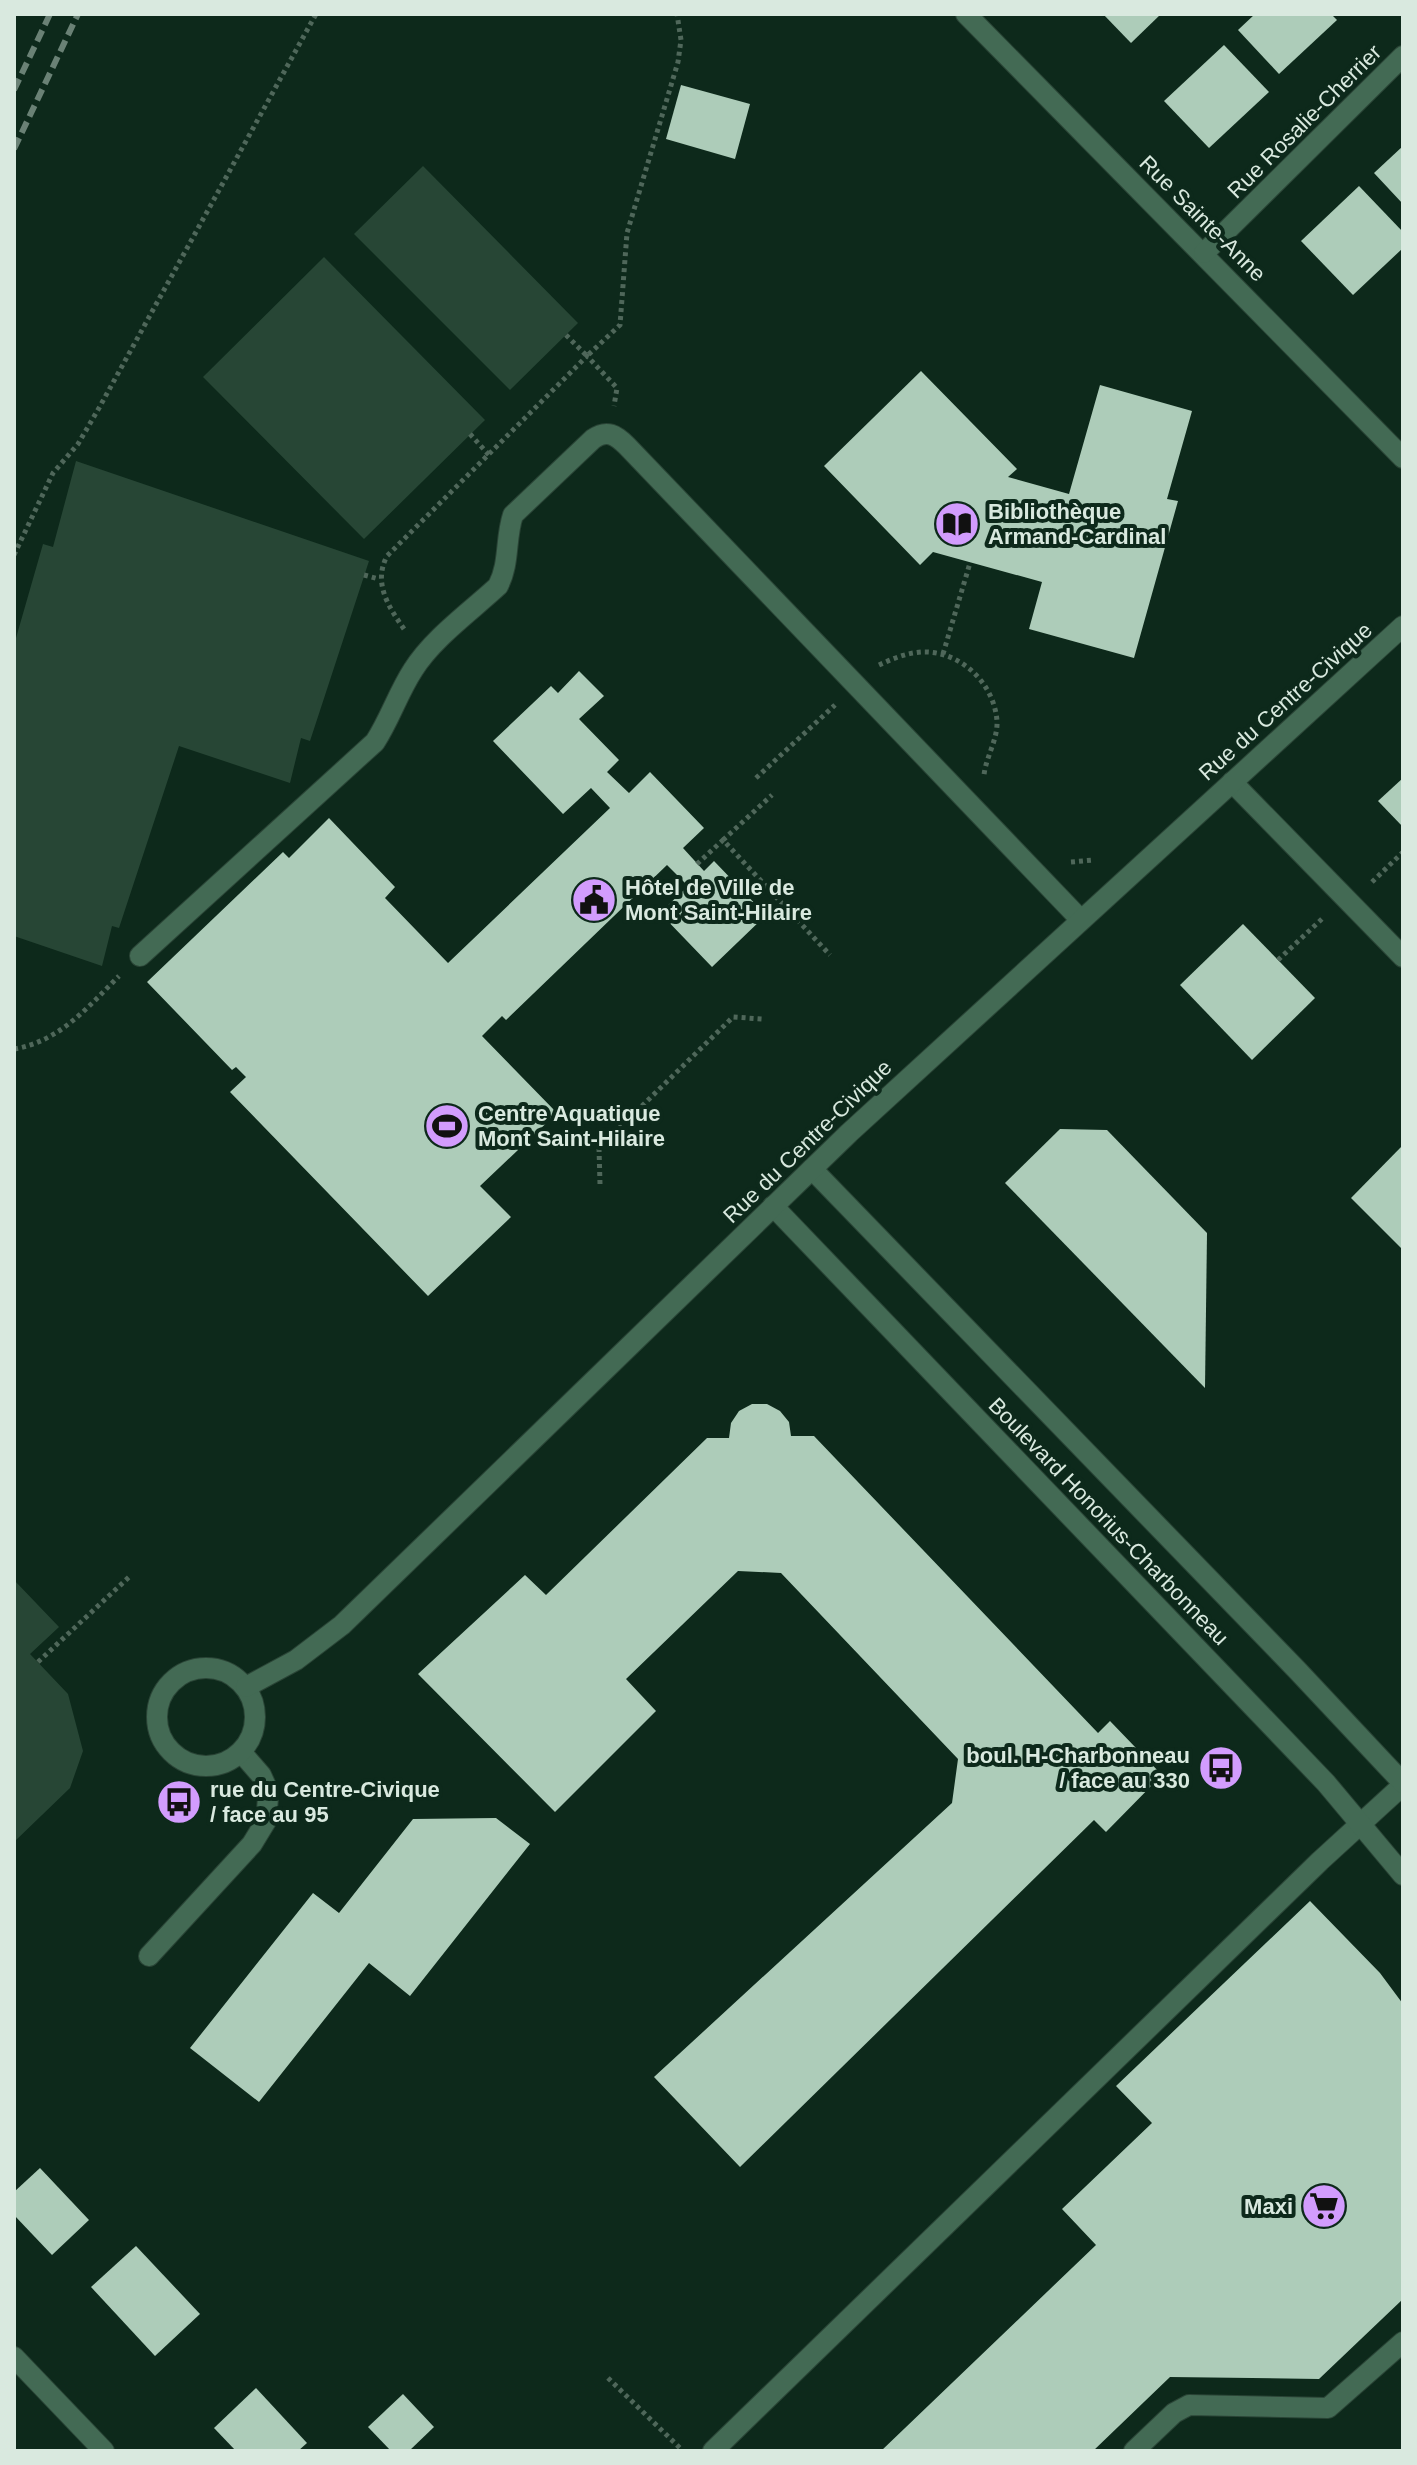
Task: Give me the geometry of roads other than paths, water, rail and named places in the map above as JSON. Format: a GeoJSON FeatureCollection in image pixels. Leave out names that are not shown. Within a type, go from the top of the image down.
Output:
{"type":"FeatureCollection","features":[{"type":"Feature","properties":{"kind":"street","name":"Rue Sainte-Anne"},"geometry":{"type":"LineString","coordinates":[[966,14],[1403,458]]}},
{"type":"Feature","properties":{"kind":"street","name":"Rue Rosalie-Cherrier"},"geometry":{"type":"LineString","coordinates":[[1204,253],[1403,56]]}},
{"type":"Feature","properties":{"kind":"street"},"geometry":{"type":"LineString","coordinates":[[140,956],[375,742],[423,656],[498,586],[505,572],[513,515],[593,439],[604,434],[620,439],[1080,919]]}},
{"type":"Feature","properties":{"kind":"street","name":"Rue du Centre-Civique"},"geometry":{"type":"LineString","coordinates":[[246,1687],[296,1660],[342,1625],[936,1050],[1403,626]]}},
{"type":"Feature","properties":{"kind":"street"},"geometry":{"type":"LineString","coordinates":[[1232,782],[1403,957]]}},
{"type":"Feature","properties":{"kind":"street","name":"Boulevard Honorius-Charbonneau"},"geometry":{"type":"LineString","coordinates":[[812,1169],[1297,1670],[1403,1784]]}},
{"type":"Feature","properties":{"kind":"street","name":"Boulevard Honorius-Charbonneau"},"geometry":{"type":"LineString","coordinates":[[773,1206],[1290,1744],[1403,1875]]}},
{"type":"Feature","properties":{"kind":"street"},"geometry":{"type":"LineString","coordinates":[[202,1667],[218,1668],[234,1675],[246,1687],[253,1701],[255,1717],[252,1733],[241,1752],[217,1765],[201,1766],[185,1762],[172,1753],[162,1740],[157,1725],[157,1708],[172,1680],[186,1671],[202,1667]]}},
{"type":"Feature","properties":{"kind":"street"},"geometry":{"type":"LineString","coordinates":[[149,1956],[226,1875],[252,1844],[266,1821],[266,1786],[261,1775],[241,1752]]}},
{"type":"Feature","properties":{"kind":"street"},"geometry":{"type":"LineString","coordinates":[[713,2451],[1403,1784]]}},
{"type":"Feature","properties":{"kind":"street"},"geometry":{"type":"LineString","coordinates":[[1134,2451],[1174,2413],[1189,2405],[1328,2408],[1403,2342]]}},
{"type":"Feature","properties":{"kind":"street"},"geometry":{"type":"LineString","coordinates":[[14,2357],[104,2451]]}},
{"type":"Feature","properties":{"kind":"railway"},"geometry":{"type":"LineString","coordinates":[[14,90],[50,14]]}},
{"type":"Feature","properties":{"kind":"railway"},"geometry":{"type":"LineString","coordinates":[[14,149],[78,14]]}},
{"type":"Feature","properties":{"kind":"place","name":"Bibliothèque Armand-Cardinal"},"geometry":{"type":"Point","coordinates":[957,524]}},
{"type":"Feature","properties":{"kind":"place","name":"Hôtel de Ville de Mont Saint-Hilaire"},"geometry":{"type":"Point","coordinates":[594,900]}},
{"type":"Feature","properties":{"kind":"place","name":"Centre Aquatique Mont Saint-Hilaire"},"geometry":{"type":"Point","coordinates":[447,1126]}},
{"type":"Feature","properties":{"kind":"place","name":"boul. H-Charbonneau / face au 330"},"geometry":{"type":"Point","coordinates":[1221,1768]}},
{"type":"Feature","properties":{"kind":"place","name":"rue du Centre-Civique / face au 95"},"geometry":{"type":"Point","coordinates":[179,1802]}},
{"type":"Feature","properties":{"kind":"place","name":"Maxi"},"geometry":{"type":"Point","coordinates":[1324,2206]}}]}
